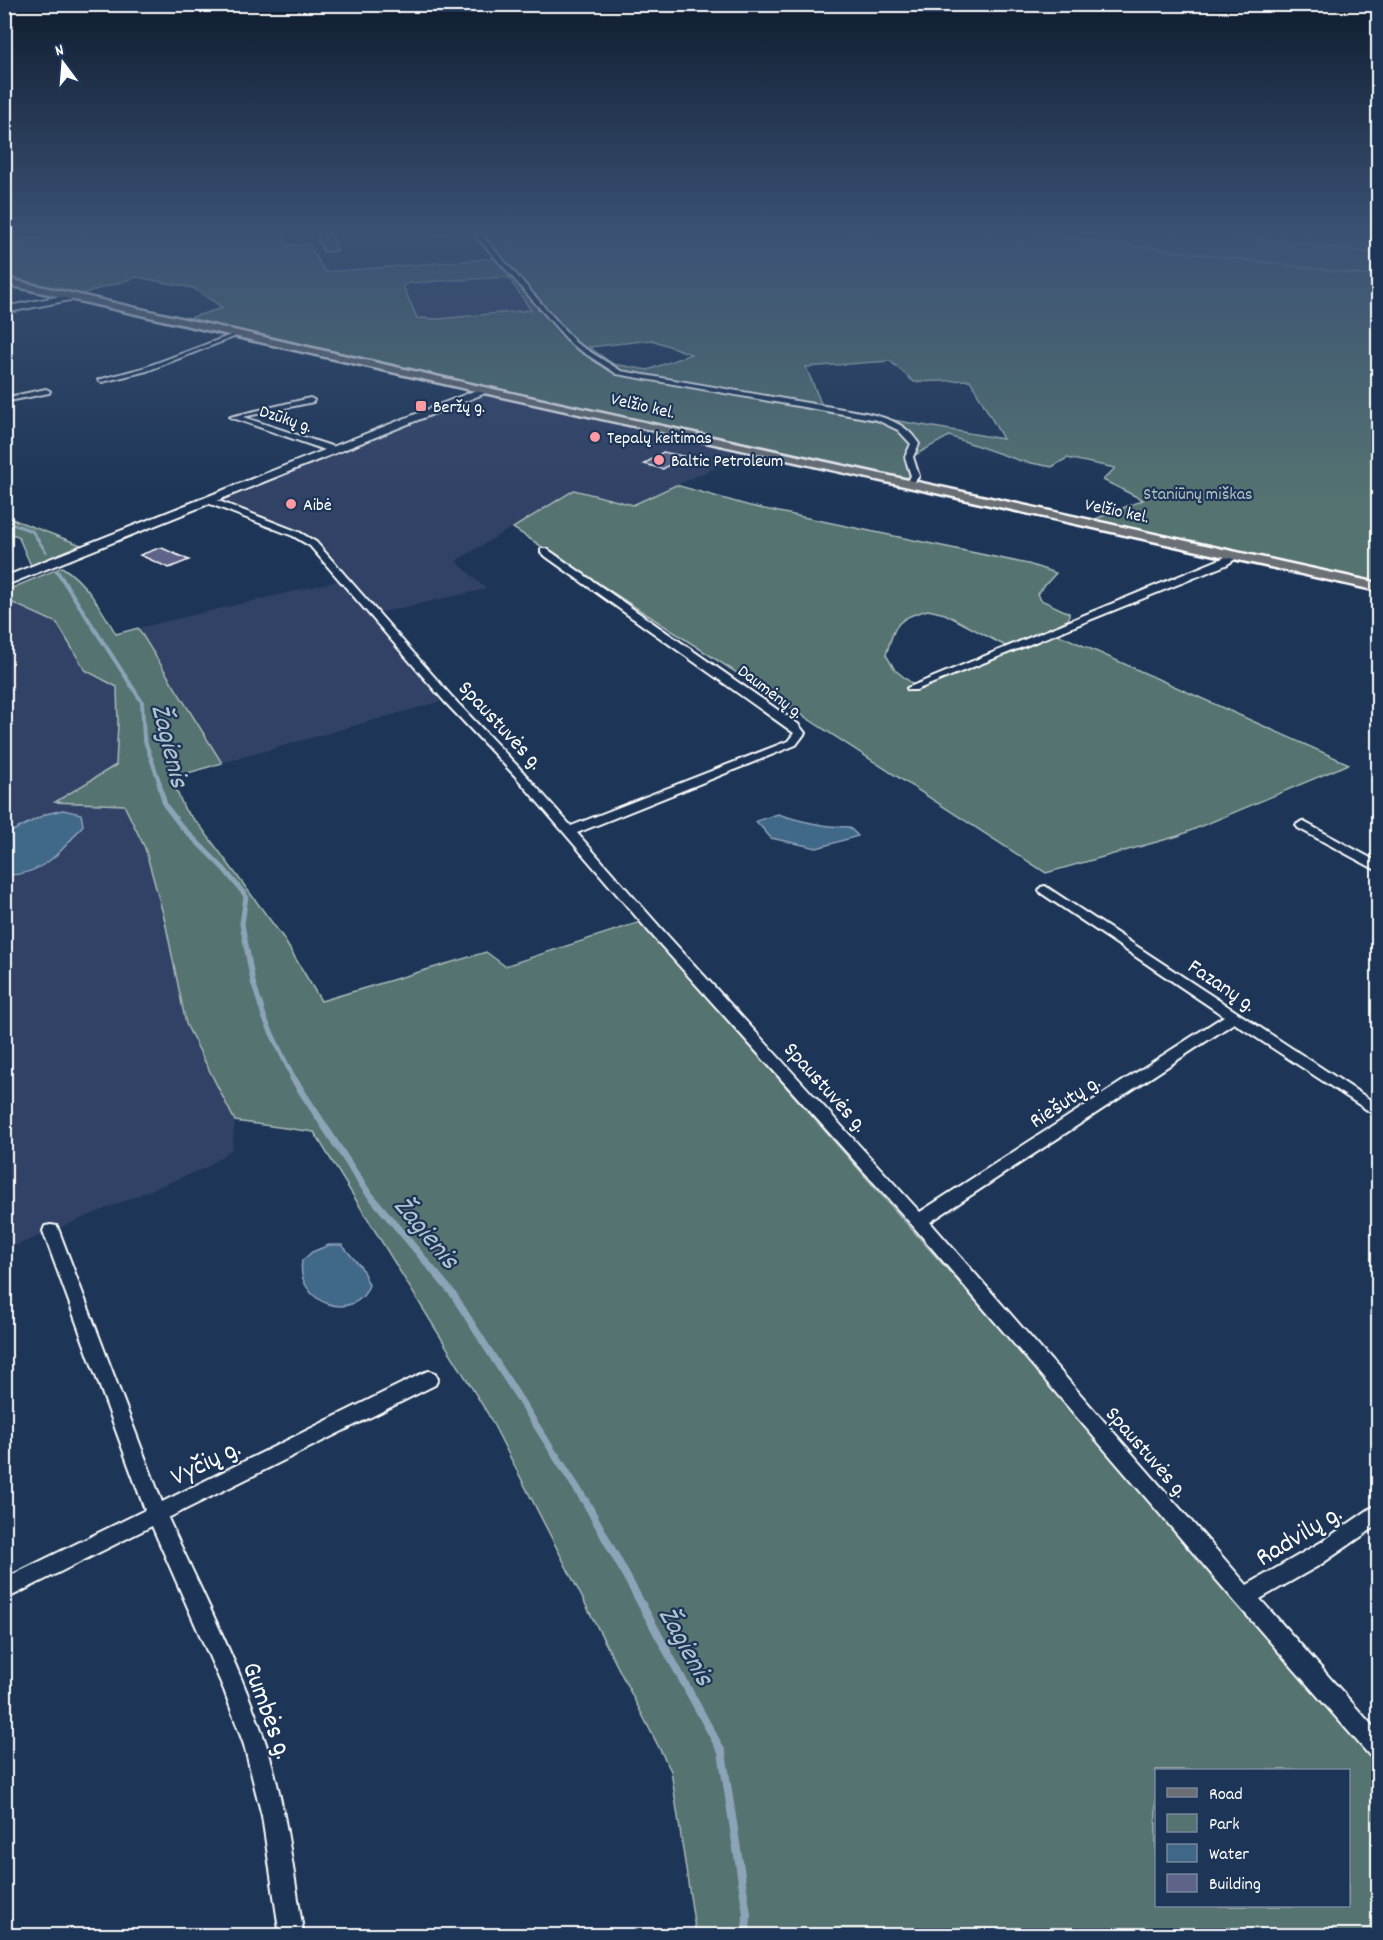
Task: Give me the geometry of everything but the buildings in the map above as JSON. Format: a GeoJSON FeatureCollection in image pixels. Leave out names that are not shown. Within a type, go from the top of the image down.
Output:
{"type":"FeatureCollection","features":[{"type":"Feature","properties":{"kind":"main road","name":"Velžio kel."},"geometry":{"type":"LineString","coordinates":[[187,322],[484,390],[1378,587]]}},
{"type":"Feature","properties":{"kind":"main road"},"geometry":{"type":"LineString","coordinates":[[4,582],[484,390]]}},
{"type":"Feature","properties":{"kind":"street"},"geometry":{"type":"LineString","coordinates":[[554,322],[574,344],[619,373],[866,415],[892,423],[908,434],[915,444],[909,457],[915,476],[908,484]]}},
{"type":"Feature","properties":{"kind":"street"},"geometry":{"type":"LineString","coordinates":[[102,380],[145,370],[241,333]]}},
{"type":"Feature","properties":{"kind":"street"},"geometry":{"type":"LineString","coordinates":[[4,400],[46,391]]}},
{"type":"Feature","properties":{"kind":"street","name":"Dzūkų g."},"geometry":{"type":"LineString","coordinates":[[310,400],[234,417],[334,450]]}},
{"type":"Feature","properties":{"kind":"street","name":"Spaustuvės g."},"geometry":{"type":"LineString","coordinates":[[208,500],[296,534],[314,544],[448,699],[522,776],[568,832],[919,1221],[1244,1597],[1378,1748]]}},
{"type":"Feature","properties":{"kind":"street","name":"Daumėnų g."},"geometry":{"type":"LineString","coordinates":[[544,551],[729,679],[794,726],[800,733],[792,743],[568,832]]}},
{"type":"Feature","properties":{"kind":"street"},"geometry":{"type":"LineString","coordinates":[[912,688],[1223,563],[1235,556]]}},
{"type":"Feature","properties":{"kind":"street"},"geometry":{"type":"LineString","coordinates":[[1302,825],[1378,867]]}},
{"type":"Feature","properties":{"kind":"street","name":"Fazanų g."},"geometry":{"type":"LineString","coordinates":[[1045,890],[1378,1112]]}},
{"type":"Feature","properties":{"kind":"street","name":"Riešutų g."},"geometry":{"type":"LineString","coordinates":[[919,1221],[1233,1017]]}},
{"type":"Feature","properties":{"kind":"street","name":"Gumbės g."},"geometry":{"type":"LineString","coordinates":[[51,1231],[157,1515],[234,1688],[255,1745],[273,1816],[292,1935]]}},
{"type":"Feature","properties":{"kind":"street","name":"Vyčių g."},"geometry":{"type":"LineString","coordinates":[[4,1590],[429,1380]]}},
{"type":"Feature","properties":{"kind":"street","name":"Radvilų g."},"geometry":{"type":"LineString","coordinates":[[1244,1597],[1307,1564],[1352,1535],[1378,1514]]}},
{"type":"Feature","properties":{"kind":"shaded area"},"geometry":{"type":"Polygon","coordinates":[[[484,390],[750,452],[633,505],[574,490],[456,561],[486,589],[369,615],[445,700],[222,763],[138,628],[350,578],[317,543],[297,532],[218,502],[319,456],[484,390]]]}},
{"type":"Feature","properties":{"kind":"shaded area"},"geometry":{"type":"Polygon","coordinates":[[[13,603],[57,623],[85,670],[117,687],[116,765],[56,801],[123,805],[145,847],[165,921],[186,1024],[235,1121],[232,1149],[207,1167],[5,1250],[4,606],[13,603]]]}},
{"type":"Feature","properties":{"kind":"green space","name":"Staniūnų miškas"},"geometry":{"type":"Polygon","coordinates":[[[189,322],[1378,322],[1378,587],[1085,523],[1143,500],[1103,480],[1115,468],[1067,458],[1052,467],[1021,461],[949,436],[906,460],[913,475],[904,480],[189,322]],[[652,340],[589,347],[613,364],[648,370],[691,354],[652,340]],[[890,361],[806,367],[823,408],[1003,439],[970,380],[914,382],[890,361]]]}},
{"type":"Feature","properties":{"kind":"green space"},"geometry":{"type":"Polygon","coordinates":[[[676,485],[750,506],[1028,564],[1056,573],[1037,594],[1041,600],[1069,613],[1069,619],[1048,630],[1349,764],[1178,836],[1046,873],[513,528],[574,490],[633,505],[676,485]],[[928,610],[909,616],[898,624],[892,636],[886,655],[895,670],[919,689],[1015,651],[945,614],[928,610]]]}},
{"type":"Feature","properties":{"kind":"green space"},"geometry":{"type":"Polygon","coordinates":[[[4,516],[89,548],[33,570],[18,536],[5,532],[4,516]]]}},
{"type":"Feature","properties":{"kind":"green space"},"geometry":{"type":"Polygon","coordinates":[[[62,567],[86,588],[116,634],[138,628],[222,763],[171,778],[185,810],[201,827],[282,936],[321,1001],[486,952],[505,966],[640,922],[1378,1756],[1378,1935],[696,1935],[671,1771],[488,1414],[314,1132],[235,1121],[186,1024],[165,921],[145,848],[124,805],[55,802],[116,765],[117,687],[85,670],[57,623],[13,603],[5,606],[5,591],[62,567]]]}},
{"type":"Feature","properties":{"kind":"water"},"geometry":{"type":"Polygon","coordinates":[[[63,810],[81,814],[83,825],[59,853],[40,867],[18,874],[5,875],[5,835],[46,814],[63,810]]]}},
{"type":"Feature","properties":{"kind":"water"},"geometry":{"type":"Polygon","coordinates":[[[778,814],[813,824],[849,827],[858,836],[817,848],[771,838],[756,821],[778,814]]]}},
{"type":"Feature","properties":{"kind":"water"},"geometry":{"type":"Polygon","coordinates":[[[329,1245],[342,1245],[361,1267],[369,1285],[362,1297],[352,1304],[340,1306],[328,1304],[317,1298],[308,1288],[302,1276],[302,1261],[312,1252],[329,1245]]]}},
{"type":"Feature","properties":{"kind":"waterway","name":"Žagienis"},"geometry":{"type":"LineString","coordinates":[[4,521],[32,531],[46,552]]}},
{"type":"Feature","properties":{"kind":"waterway","name":"Žagienis"},"geometry":{"type":"LineString","coordinates":[[57,571],[142,702],[144,738],[160,784]]}},
{"type":"Feature","properties":{"kind":"waterway","name":"Žagienis"},"geometry":{"type":"LineString","coordinates":[[159,783],[165,805],[181,826],[224,869],[246,896],[242,924],[253,982],[265,1019],[293,1078]]}},
{"type":"Feature","properties":{"kind":"waterway","name":"Žagienis"},"geometry":{"type":"LineString","coordinates":[[293,1078],[366,1190],[453,1294],[557,1458]]}},
{"type":"Feature","properties":{"kind":"waterway","name":"Žagienis"},"geometry":{"type":"LineString","coordinates":[[556,1456],[587,1504],[722,1752],[747,1914],[746,1936]]}},
{"type":"Feature","properties":{"kind":"place","name":"Beržų g."},"geometry":{"type":"Point","coordinates":[421,406]}},
{"type":"Feature","properties":{"kind":"place","name":"Tepalų keitimas"},"geometry":{"type":"Point","coordinates":[595,437]}},
{"type":"Feature","properties":{"kind":"place","name":"Baltic Petroleum"},"geometry":{"type":"Point","coordinates":[659,460]}},
{"type":"Feature","properties":{"kind":"place","name":"Aibė"},"geometry":{"type":"Point","coordinates":[291,504]}}]}
